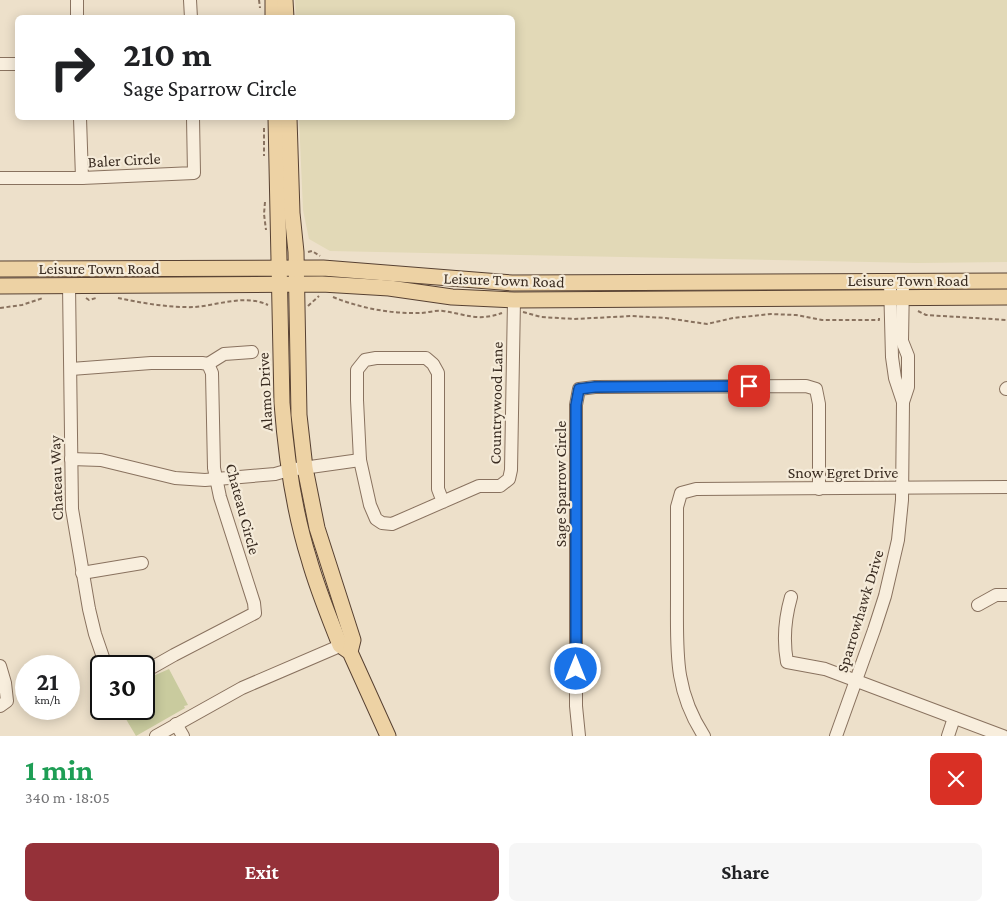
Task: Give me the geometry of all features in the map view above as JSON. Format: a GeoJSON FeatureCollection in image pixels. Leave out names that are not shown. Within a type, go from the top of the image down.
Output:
{"type":"FeatureCollection","features":[{"type":"Feature","properties":{"kind":"main road"},"geometry":{"type":"LineString","coordinates":[[272,0],[273,15]]}},
{"type":"Feature","properties":{"kind":"main road"},"geometry":{"type":"LineString","coordinates":[[285,0],[286,15]]}},
{"type":"Feature","properties":{"kind":"main road","name":"Alamo Drive"},"geometry":{"type":"LineString","coordinates":[[276,120],[282,403],[289,470],[300,528],[309,560],[388,736]]}},
{"type":"Feature","properties":{"kind":"main road","name":"Alamo Drive"},"geometry":{"type":"LineString","coordinates":[[289,120],[296,268],[299,415],[305,468],[317,528],[348,646]]}},
{"type":"Feature","properties":{"kind":"main road","name":"Leisure Town Road"},"geometry":{"type":"LineString","coordinates":[[0,269],[323,268],[512,283],[896,290],[1007,297]]}},
{"type":"Feature","properties":{"kind":"main road","name":"Leisure Town Road"},"geometry":{"type":"LineString","coordinates":[[0,286],[322,284],[389,288],[508,305],[896,290],[1007,281]]}},
{"type":"Feature","properties":{"kind":"street"},"geometry":{"type":"LineString","coordinates":[[77,0],[77,15]]}},
{"type":"Feature","properties":{"kind":"street"},"geometry":{"type":"LineString","coordinates":[[190,0],[191,15]]}},
{"type":"Feature","properties":{"kind":"street"},"geometry":{"type":"LineString","coordinates":[[0,64],[15,64]]}},
{"type":"Feature","properties":{"kind":"street"},"geometry":{"type":"LineString","coordinates":[[80,120],[82,178]]}},
{"type":"Feature","properties":{"kind":"street","name":"Baler Circle"},"geometry":{"type":"LineString","coordinates":[[0,178],[82,178],[194,173],[193,120]]}},
{"type":"Feature","properties":{"kind":"street","name":"Chateau Way"},"geometry":{"type":"LineString","coordinates":[[69,285],[72,509],[94,634],[102,655]]}},
{"type":"Feature","properties":{"kind":"street","name":"Sparrowhawk Drive"},"geometry":{"type":"LineString","coordinates":[[836,736],[874,630],[898,540],[902,488],[902,402],[895,378],[892,357],[896,290]]}},
{"type":"Feature","properties":{"kind":"street","name":"Countrywood Lane"},"geometry":{"type":"LineString","coordinates":[[360,460],[370,505],[376,519],[382,523],[392,524],[480,486],[500,486],[509,479],[511,470],[508,305]]}},
{"type":"Feature","properties":{"kind":"street"},"geometry":{"type":"LineString","coordinates":[[71,369],[151,363],[202,362],[208,364],[224,354],[252,352]]}},
{"type":"Feature","properties":{"kind":"street"},"geometry":{"type":"LineString","coordinates":[[71,459],[101,460],[175,478],[216,480],[275,474],[289,470],[360,460],[357,370],[365,360],[376,358],[426,358],[433,364],[438,373],[438,489],[443,502]]}},
{"type":"Feature","properties":{"kind":"street","name":"Chateau Circle"},"geometry":{"type":"LineString","coordinates":[[155,665],[255,613],[254,603],[222,506],[213,466],[212,373],[208,364]]}},
{"type":"Feature","properties":{"kind":"street","name":"Sage Sparrow Circle"},"geometry":{"type":"LineString","coordinates":[[579,736],[576,706],[576,405],[579,389],[595,387],[806,386],[816,389],[819,404],[819,489]]}},
{"type":"Feature","properties":{"kind":"street","name":"Snow Egret Drive"},"geometry":{"type":"LineString","coordinates":[[704,736],[685,701],[677,654],[678,507],[681,493],[696,489],[1007,487]]}},
{"type":"Feature","properties":{"kind":"street"},"geometry":{"type":"LineString","coordinates":[[82,574],[142,563]]}},
{"type":"Feature","properties":{"kind":"street"},"geometry":{"type":"LineString","coordinates":[[978,605],[996,595],[1007,595]]}},
{"type":"Feature","properties":{"kind":"street"},"geometry":{"type":"LineString","coordinates":[[791,597],[786,614],[785,650],[787,662],[825,669],[1003,736]]}},
{"type":"Feature","properties":{"kind":"street"},"geometry":{"type":"LineString","coordinates":[[156,736],[242,688],[348,646]]}},
{"type":"Feature","properties":{"kind":"street"},"geometry":{"type":"LineString","coordinates":[[0,666],[5,683],[7,701],[0,706]]}},
{"type":"Feature","properties":{"kind":"street"},"geometry":{"type":"LineString","coordinates":[[948,736],[954,718]]}},
{"type":"Feature","properties":{"kind":"street"},"geometry":{"type":"LineString","coordinates":[[176,724],[183,736]]}},
{"type":"Feature","properties":{"kind":"path"},"geometry":{"type":"LineString","coordinates":[[308,252],[312,251],[322,257],[320,259]]}},
{"type":"Feature","properties":{"kind":"path"},"geometry":{"type":"LineString","coordinates":[[327,295],[349,304],[375,309],[420,313],[441,310],[475,318],[502,313],[508,305]]}},
{"type":"Feature","properties":{"kind":"path"},"geometry":{"type":"LineString","coordinates":[[307,305],[309,306],[319,296]]}},
{"type":"Feature","properties":{"kind":"path"},"geometry":{"type":"LineString","coordinates":[[85,298],[89,300],[99,297]]}},
{"type":"Feature","properties":{"kind":"path"},"geometry":{"type":"LineString","coordinates":[[112,297],[194,307],[235,301],[259,301],[268,305]]}},
{"type":"Feature","properties":{"kind":"path"},"geometry":{"type":"LineString","coordinates":[[0,308],[22,305],[44,298]]}},
{"type":"Feature","properties":{"kind":"path"},"geometry":{"type":"LineString","coordinates":[[523,312],[541,317],[574,319],[632,316],[666,318],[707,324],[733,318],[771,314],[796,315],[822,320],[879,320],[881,311]]}},
{"type":"Feature","properties":{"kind":"path"},"geometry":{"type":"LineString","coordinates":[[918,311],[926,315],[1007,320]]}},
{"type":"Feature","properties":{"kind":"shaded area"},"geometry":{"type":"Polygon","coordinates":[[[295,0],[1007,0],[1007,262],[917,263],[330,251],[309,239],[303,210],[299,120],[515,120],[515,15],[296,15],[295,0]]]}},
{"type":"Feature","properties":{"kind":"green space"},"geometry":{"type":"Polygon","coordinates":[[[169,669],[188,705],[136,736],[127,720],[155,720],[155,675],[169,669]]]}},
{"type":"Feature","properties":{"kind":"route"},"geometry":{"type":"LineString","coordinates":[[576,669],[576,405],[579,389],[595,387],[749,386]]}}]}
